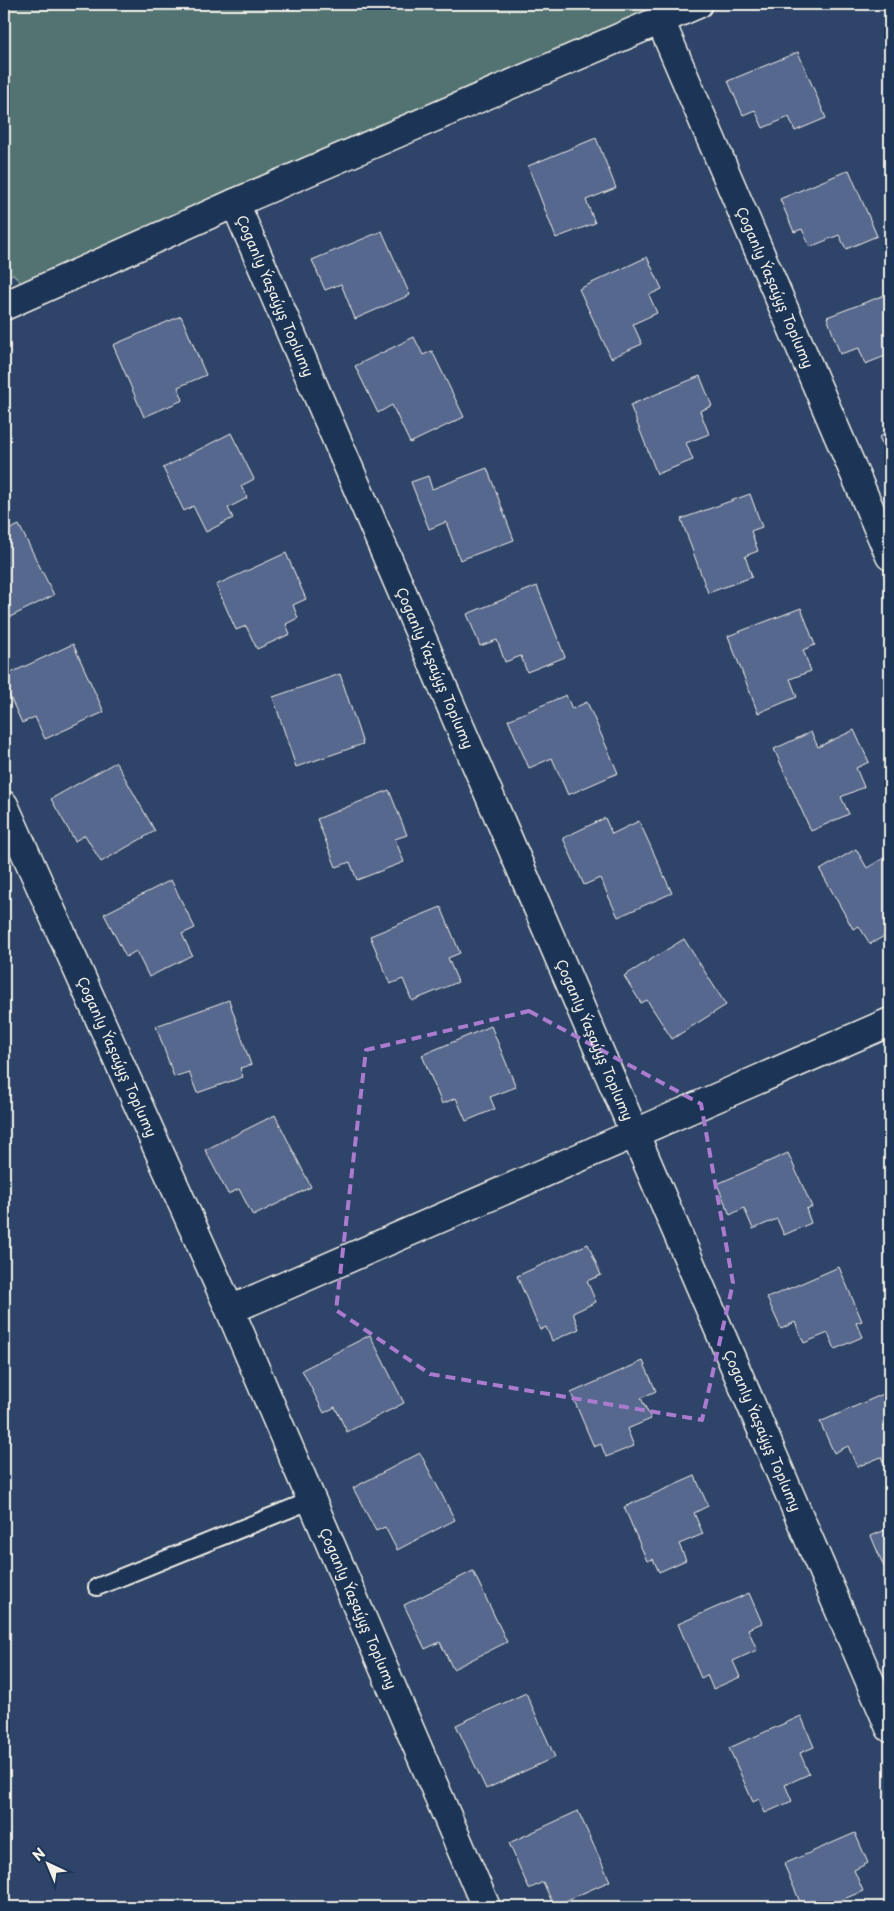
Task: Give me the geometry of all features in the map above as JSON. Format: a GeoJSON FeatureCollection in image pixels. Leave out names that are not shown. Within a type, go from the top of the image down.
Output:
{"type":"FeatureCollection","features":[{"type":"Feature","properties":{"kind":"street","name":"Çoganly Ýaşaýyş Toplumy"},"geometry":{"type":"LineString","coordinates":[[4,306],[235,203],[698,4]]}},
{"type":"Feature","properties":{"kind":"street","name":"Çoganly Ýaşaýyş Toplumy"},"geometry":{"type":"LineString","coordinates":[[660,20],[890,556]]}},
{"type":"Feature","properties":{"kind":"street","name":"Çoganly Ýaşaýyş Toplumy"},"geometry":{"type":"LineString","coordinates":[[235,203],[890,1728]]}},
{"type":"Feature","properties":{"kind":"street","name":"Çoganly Ýaşaýyş Toplumy"},"geometry":{"type":"LineString","coordinates":[[4,805],[230,1310],[486,1907]]}},
{"type":"Feature","properties":{"kind":"street","name":"Çoganly Ýaşaýyş Toplumy"},"geometry":{"type":"LineString","coordinates":[[230,1310],[890,1022]]}},
{"type":"Feature","properties":{"kind":"lane"},"geometry":{"type":"LineString","coordinates":[[97,1587],[312,1500]]}},
{"type":"Feature","properties":{"kind":"highlighted area"},"geometry":{"type":"Polygon","coordinates":[[[529,1011],[701,1104],[733,1283],[702,1420],[430,1374],[336,1310],[366,1050],[529,1011]]]}},
{"type":"Feature","properties":{"kind":"green space"},"geometry":{"type":"Polygon","coordinates":[[[4,4],[670,4],[22,284],[13,274],[4,278],[4,4]]]}},
{"type":"Feature","properties":{"kind":"building"},"geometry":{"type":"Polygon","coordinates":[[[798,52],[826,118],[795,131],[789,117],[763,128],[755,110],[743,115],[728,81],[798,52]]]}},
{"type":"Feature","properties":{"kind":"building"},"geometry":{"type":"Polygon","coordinates":[[[596,138],[616,188],[586,200],[595,223],[556,238],[528,166],[596,138]]]}},
{"type":"Feature","properties":{"kind":"building"},"geometry":{"type":"Polygon","coordinates":[[[849,170],[877,236],[846,249],[839,235],[810,247],[802,229],[794,232],[780,199],[849,170]]]}},
{"type":"Feature","properties":{"kind":"building"},"geometry":{"type":"Polygon","coordinates":[[[382,231],[410,295],[355,319],[341,284],[325,290],[312,260],[382,231]]]}},
{"type":"Feature","properties":{"kind":"building"},"geometry":{"type":"Polygon","coordinates":[[[647,257],[662,289],[649,295],[657,313],[633,324],[642,344],[611,358],[579,289],[647,257]]]}},
{"type":"Feature","properties":{"kind":"building"},"geometry":{"type":"Polygon","coordinates":[[[890,293],[890,361],[888,355],[865,364],[859,348],[840,354],[827,317],[890,293]]]}},
{"type":"Feature","properties":{"kind":"building"},"geometry":{"type":"Polygon","coordinates":[[[181,316],[206,375],[178,387],[183,400],[144,417],[113,345],[181,316]]]}},
{"type":"Feature","properties":{"kind":"building"},"geometry":{"type":"Polygon","coordinates":[[[414,337],[423,355],[432,351],[464,417],[410,443],[392,405],[378,413],[355,366],[414,337]]]}},
{"type":"Feature","properties":{"kind":"building"},"geometry":{"type":"Polygon","coordinates":[[[700,376],[712,406],[700,411],[709,434],[686,443],[693,460],[657,474],[630,405],[700,376]]]}},
{"type":"Feature","properties":{"kind":"building"},"geometry":{"type":"Polygon","coordinates":[[[890,432],[890,461],[879,437],[890,432]]]}},
{"type":"Feature","properties":{"kind":"building"},"geometry":{"type":"Polygon","coordinates":[[[231,433],[254,479],[241,486],[247,498],[228,508],[233,518],[206,532],[193,506],[184,511],[163,468],[231,433]]]}},
{"type":"Feature","properties":{"kind":"building"},"geometry":{"type":"Polygon","coordinates":[[[487,468],[514,540],[460,560],[446,522],[429,529],[411,482],[428,476],[432,489],[487,468]]]}},
{"type":"Feature","properties":{"kind":"building"},"geometry":{"type":"Polygon","coordinates":[[[750,494],[762,527],[751,531],[758,551],[745,556],[752,577],[708,593],[681,519],[750,494]]]}},
{"type":"Feature","properties":{"kind":"building"},"geometry":{"type":"Polygon","coordinates":[[[19,525],[54,595],[4,620],[4,532],[19,525]]]}},
{"type":"Feature","properties":{"kind":"building"},"geometry":{"type":"Polygon","coordinates":[[[286,553],[306,599],[293,605],[298,618],[286,624],[290,634],[257,649],[246,626],[236,630],[216,585],[286,553]]]}},
{"type":"Feature","properties":{"kind":"building"},"geometry":{"type":"Polygon","coordinates":[[[537,586],[565,657],[527,672],[521,656],[505,662],[497,640],[480,646],[467,614],[537,586]]]}},
{"type":"Feature","properties":{"kind":"building"},"geometry":{"type":"Polygon","coordinates":[[[801,608],[815,645],[803,650],[811,671],[790,679],[797,697],[758,713],[728,636],[801,608]]]}},
{"type":"Feature","properties":{"kind":"building"},"geometry":{"type":"Polygon","coordinates":[[[73,644],[104,712],[45,739],[35,717],[22,723],[4,684],[4,676],[73,644]]]}},
{"type":"Feature","properties":{"kind":"building"},"geometry":{"type":"Polygon","coordinates":[[[340,674],[363,744],[296,767],[273,697],[340,674]]]}},
{"type":"Feature","properties":{"kind":"building"},"geometry":{"type":"Polygon","coordinates":[[[566,695],[572,709],[587,702],[618,773],[568,795],[552,758],[529,768],[508,720],[566,695]]]}},
{"type":"Feature","properties":{"kind":"building"},"geometry":{"type":"Polygon","coordinates":[[[854,730],[869,762],[856,768],[864,787],[841,797],[849,814],[811,831],[774,749],[811,732],[818,747],[854,730]]]}},
{"type":"Feature","properties":{"kind":"building"},"geometry":{"type":"Polygon","coordinates":[[[116,762],[155,831],[101,862],[85,835],[75,841],[51,799],[116,762]]]}},
{"type":"Feature","properties":{"kind":"building"},"geometry":{"type":"Polygon","coordinates":[[[389,790],[407,835],[395,839],[404,862],[357,880],[350,862],[336,867],[317,819],[389,790]]]}},
{"type":"Feature","properties":{"kind":"building"},"geometry":{"type":"Polygon","coordinates":[[[605,818],[612,834],[639,821],[672,893],[618,917],[600,878],[584,885],[563,838],[605,818]]]}},
{"type":"Feature","properties":{"kind":"building"},"geometry":{"type":"Polygon","coordinates":[[[856,849],[867,868],[890,854],[890,933],[870,944],[859,926],[853,929],[820,870],[856,849]]]}},
{"type":"Feature","properties":{"kind":"building"},"geometry":{"type":"Polygon","coordinates":[[[171,880],[195,928],[182,934],[192,955],[149,977],[136,951],[126,957],[104,914],[171,880]]]}},
{"type":"Feature","properties":{"kind":"building"},"geometry":{"type":"Polygon","coordinates":[[[441,907],[460,953],[448,958],[458,982],[412,1001],[403,979],[390,984],[370,936],[441,907]]]}},
{"type":"Feature","properties":{"kind":"building"},"geometry":{"type":"Polygon","coordinates":[[[684,939],[726,1005],[672,1039],[647,1000],[641,1003],[624,976],[684,939]]]}},
{"type":"Feature","properties":{"kind":"building"},"geometry":{"type":"Polygon","coordinates":[[[229,1000],[251,1065],[240,1068],[243,1077],[197,1093],[189,1072],[174,1077],[156,1026],[229,1000]]]}},
{"type":"Feature","properties":{"kind":"building"},"geometry":{"type":"Polygon","coordinates":[[[491,1026],[516,1087],[490,1097],[495,1109],[466,1121],[456,1098],[442,1104],[422,1055],[491,1026]]]}},
{"type":"Feature","properties":{"kind":"building"},"geometry":{"type":"Polygon","coordinates":[[[275,1115],[311,1187],[253,1216],[239,1189],[228,1194],[205,1150],[275,1115]]]}},
{"type":"Feature","properties":{"kind":"building"},"geometry":{"type":"Polygon","coordinates":[[[788,1153],[812,1207],[806,1209],[811,1223],[784,1235],[777,1219],[753,1229],[744,1208],[730,1215],[717,1184],[788,1153]]]}},
{"type":"Feature","properties":{"kind":"building"},"geometry":{"type":"Polygon","coordinates":[[[588,1244],[601,1275],[587,1281],[596,1302],[573,1313],[579,1329],[552,1341],[546,1327],[540,1330],[517,1276],[588,1244]]]}},
{"type":"Feature","properties":{"kind":"building"},"geometry":{"type":"Polygon","coordinates":[[[839,1267],[862,1321],[856,1323],[862,1337],[835,1349],[828,1333],[804,1343],[795,1322],[781,1329],[767,1298],[839,1267]]]}},
{"type":"Feature","properties":{"kind":"building"},"geometry":{"type":"Polygon","coordinates":[[[370,1335],[404,1403],[347,1432],[335,1407],[324,1413],[302,1370],[370,1335]]]}},
{"type":"Feature","properties":{"kind":"building"},"geometry":{"type":"Polygon","coordinates":[[[643,1361],[656,1391],[641,1398],[651,1419],[627,1429],[634,1446],[606,1457],[601,1444],[594,1447],[571,1393],[643,1361]]]}},
{"type":"Feature","properties":{"kind":"building"},"geometry":{"type":"Polygon","coordinates":[[[890,1391],[890,1472],[888,1473],[881,1457],[857,1467],[848,1446],[834,1453],[820,1422],[890,1391]]]}},
{"type":"Feature","properties":{"kind":"building"},"geometry":{"type":"Polygon","coordinates":[[[420,1453],[455,1520],[397,1550],[385,1527],[376,1531],[353,1488],[420,1453]]]}},
{"type":"Feature","properties":{"kind":"building"},"geometry":{"type":"Polygon","coordinates":[[[695,1476],[708,1506],[694,1513],[703,1534],[679,1544],[686,1560],[659,1572],[653,1559],[647,1561],[624,1507],[695,1476]]]}},
{"type":"Feature","properties":{"kind":"building"},"geometry":{"type":"Polygon","coordinates":[[[890,1528],[890,1564],[884,1567],[871,1536],[890,1528]]]}},
{"type":"Feature","properties":{"kind":"building"},"geometry":{"type":"Polygon","coordinates":[[[473,1571],[507,1642],[453,1669],[440,1642],[425,1649],[404,1605],[473,1571]]]}},
{"type":"Feature","properties":{"kind":"building"},"geometry":{"type":"Polygon","coordinates":[[[749,1593],[762,1623],[748,1629],[757,1650],[733,1661],[740,1677],[713,1689],[707,1675],[701,1678],[678,1624],[749,1593]]]}},
{"type":"Feature","properties":{"kind":"building"},"geometry":{"type":"Polygon","coordinates":[[[526,1693],[555,1757],[486,1789],[456,1725],[526,1693]]]}},
{"type":"Feature","properties":{"kind":"building"},"geometry":{"type":"Polygon","coordinates":[[[801,1716],[814,1747],[800,1753],[809,1774],[785,1785],[792,1801],[765,1813],[759,1799],[753,1802],[729,1748],[801,1716]]]}},
{"type":"Feature","properties":{"kind":"building"},"geometry":{"type":"Polygon","coordinates":[[[578,1811],[610,1881],[554,1906],[543,1882],[529,1889],[509,1843],[578,1811]]]}},
{"type":"Feature","properties":{"kind":"building"},"geometry":{"type":"Polygon","coordinates":[[[855,1833],[868,1863],[854,1870],[863,1891],[839,1901],[842,1907],[802,1907],[784,1864],[855,1833]]]}}]}
